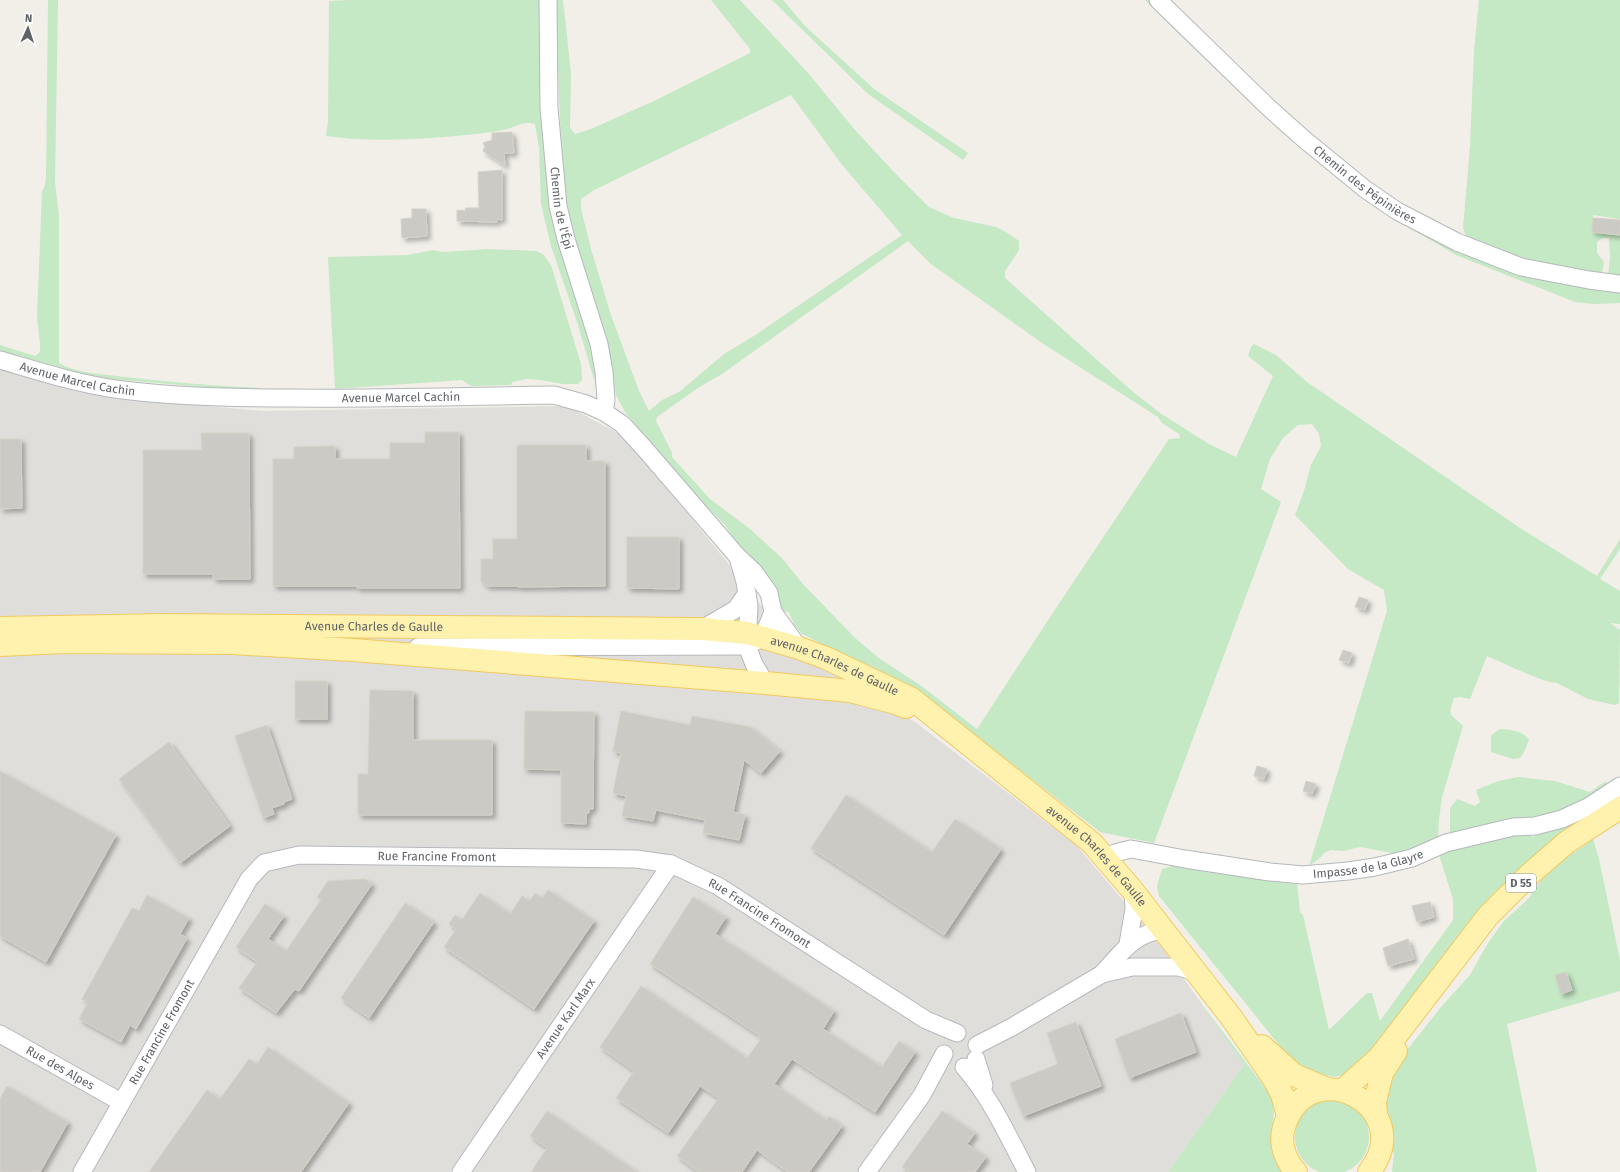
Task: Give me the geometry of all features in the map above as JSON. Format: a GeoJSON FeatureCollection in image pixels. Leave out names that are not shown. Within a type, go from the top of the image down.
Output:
{"type":"FeatureCollection","features":[{"type":"Feature","properties":{"kind":"main road","name":"Avenue Charles de Gaulle"},"geometry":{"type":"LineString","coordinates":[[0,628],[164,625],[702,630],[753,639]]}},
{"type":"Feature","properties":{"kind":"main road","name":"avenue Charles de Gaulle"},"geometry":{"type":"LineString","coordinates":[[753,639],[800,648],[840,664],[912,699],[1092,843],[1133,891],[1231,1017],[1274,1079],[1282,1094],[1288,1116]]}},
{"type":"Feature","properties":{"kind":"main road","name":"Avenue Charles de Gaulle"},"geometry":{"type":"LineString","coordinates":[[0,645],[64,642],[225,643],[353,650],[765,683]]}},
{"type":"Feature","properties":{"kind":"main road","name":"avenue Charles de Gaulle"},"geometry":{"type":"LineString","coordinates":[[765,683],[850,691],[896,703],[937,720]]}},
{"type":"Feature","properties":{"kind":"main road","name":"D 55"},"geometry":{"type":"LineString","coordinates":[[1335,1090],[1379,1058],[1488,916],[1529,875],[1567,842],[1620,808]]}},
{"type":"Feature","properties":{"kind":"main road","name":"D 55"},"geometry":{"type":"LineString","coordinates":[[1376,1116],[1376,1102],[1382,1073],[1441,978]]}},
{"type":"Feature","properties":{"kind":"main road","name":"avenue Charles de Gaulle"},"geometry":{"type":"LineString","coordinates":[[1231,1017],[1294,1075],[1335,1090],[1357,1096],[1368,1104],[1376,1116]]}},
{"type":"Feature","properties":{"kind":"main road"},"geometry":{"type":"LineString","coordinates":[[1296,1172],[1290,1165],[1283,1149],[1283,1132],[1288,1116],[1298,1103],[1311,1094],[1335,1090]]}},
{"type":"Feature","properties":{"kind":"main road"},"geometry":{"type":"LineString","coordinates":[[1375,1168],[1381,1150],[1382,1138],[1376,1116]]}},
{"type":"Feature","properties":{"kind":"street","name":"Chemin de l'Épi"},"geometry":{"type":"LineString","coordinates":[[548,0],[550,108],[558,206],[566,240],[599,344],[604,372],[606,400],[604,412]]}},
{"type":"Feature","properties":{"kind":"street","name":"Chemin des Pépinières"},"geometry":{"type":"LineString","coordinates":[[1158,0],[1268,108],[1365,189],[1397,211],[1457,242],[1522,267],[1589,280],[1620,284]]}},
{"type":"Feature","properties":{"kind":"street","name":"Avenue Marcel Cachin"},"geometry":{"type":"LineString","coordinates":[[0,360],[58,377],[144,392],[235,398],[368,399],[554,395],[581,402],[604,412],[622,424],[644,448],[738,557],[754,572],[769,593],[773,612],[800,648]]}},
{"type":"Feature","properties":{"kind":"street","name":"Avenue Marcel Cachin"},"geometry":{"type":"LineString","coordinates":[[738,557],[750,606],[754,664],[765,683]]}},
{"type":"Feature","properties":{"kind":"street"},"geometry":{"type":"LineString","coordinates":[[702,630],[736,609],[748,593]]}},
{"type":"Feature","properties":{"kind":"street"},"geometry":{"type":"LineString","coordinates":[[753,639],[773,612]]}},
{"type":"Feature","properties":{"kind":"street","name":"Avenue Charles de Gaulle"},"geometry":{"type":"LineString","coordinates":[[353,650],[442,646],[645,647],[753,639]]}},
{"type":"Feature","properties":{"kind":"street","name":"Impasse de la Glayre"},"geometry":{"type":"LineString","coordinates":[[1106,858],[1115,853],[1131,849],[1185,860],[1303,875],[1348,872],[1412,858],[1446,843],[1513,827],[1535,826],[1562,819],[1588,807],[1620,786]]}},
{"type":"Feature","properties":{"kind":"street","name":"Rue Francine Fromont"},"geometry":{"type":"LineString","coordinates":[[82,1172],[120,1102],[248,879],[264,863],[299,855],[636,859],[671,864],[718,886],[926,1020],[961,1050],[977,1082],[991,1102],[1028,1172]]}},
{"type":"Feature","properties":{"kind":"street","name":"Avenue Karl Marx"},"geometry":{"type":"LineString","coordinates":[[461,1172],[671,864]]}},
{"type":"Feature","properties":{"kind":"street"},"geometry":{"type":"LineString","coordinates":[[1128,944],[1134,909],[1133,891]]}},
{"type":"Feature","properties":{"kind":"street"},"geometry":{"type":"LineString","coordinates":[[1102,974],[1128,944],[1151,931],[1163,930]]}},
{"type":"Feature","properties":{"kind":"street"},"geometry":{"type":"LineString","coordinates":[[867,1172],[922,1095],[961,1050],[1012,1026],[1102,974],[1132,967],[1180,967],[1196,972]]}},
{"type":"Feature","properties":{"kind":"street","name":"Rue des Alpes"},"geometry":{"type":"LineString","coordinates":[[0,1034],[120,1102]]}},
{"type":"Feature","properties":{"kind":"shaded area"},"geometry":{"type":"Polygon","coordinates":[[[0,368],[134,399],[262,411],[567,406],[625,437],[732,568],[787,639],[915,722],[1076,845],[1160,944],[1244,1065],[1168,1172],[0,1172],[0,368]]]}},
{"type":"Feature","properties":{"kind":"green space"},"geometry":{"type":"Polygon","coordinates":[[[48,0],[58,0],[55,182],[59,216],[59,363],[66,367],[100,374],[192,384],[259,388],[205,387],[111,379],[57,368],[0,351],[0,345],[35,356],[40,352],[37,317],[42,192],[46,178],[48,0]]]}},
{"type":"Feature","properties":{"kind":"green space"},"geometry":{"type":"Polygon","coordinates":[[[543,0],[547,104],[594,351],[596,378],[594,380],[578,325],[551,246],[541,204],[539,148],[535,124],[526,123],[507,129],[486,133],[420,139],[382,140],[326,136],[328,121],[329,1],[543,0]]]}},
{"type":"Feature","properties":{"kind":"green space"},"geometry":{"type":"Polygon","coordinates":[[[555,0],[563,0],[571,73],[570,128],[575,134],[591,129],[654,101],[750,53],[750,49],[711,0],[740,0],[808,73],[855,130],[929,207],[954,218],[996,227],[1019,241],[1019,250],[1005,271],[1005,278],[1132,391],[1160,413],[1209,444],[1236,457],[1273,376],[1248,356],[1251,347],[1254,344],[1276,355],[1307,382],[1520,528],[1597,576],[1620,539],[1620,549],[1600,579],[1620,591],[1620,624],[1610,623],[1620,630],[1619,703],[1615,705],[1588,699],[1557,683],[1542,680],[1487,656],[1470,699],[1460,697],[1454,698],[1450,711],[1452,716],[1463,726],[1442,797],[1438,841],[1413,852],[1392,853],[1360,847],[1343,851],[1331,850],[1324,853],[1309,866],[1387,611],[1384,590],[1348,569],[1295,515],[1304,491],[1311,465],[1321,446],[1319,434],[1312,424],[1298,425],[1283,438],[1270,459],[1261,489],[1281,502],[1154,843],[1100,832],[914,690],[802,634],[795,626],[788,611],[784,613],[725,525],[698,498],[625,412],[616,395],[610,362],[564,211],[555,0]],[[791,95],[594,190],[581,199],[581,209],[591,249],[611,315],[639,391],[649,411],[662,400],[679,392],[724,354],[757,334],[902,235],[843,166],[791,95]],[[908,241],[722,374],[698,388],[657,417],[656,421],[672,453],[672,457],[710,499],[750,529],[782,558],[803,584],[855,638],[880,659],[920,685],[977,729],[1169,439],[1180,438],[1179,434],[1162,423],[1158,417],[1042,343],[931,264],[908,241]]]}},
{"type":"Feature","properties":{"kind":"green space"},"geometry":{"type":"Polygon","coordinates":[[[772,0],[783,0],[805,26],[874,89],[968,153],[963,160],[868,94],[772,0]]]}},
{"type":"Feature","properties":{"kind":"green space"},"geometry":{"type":"Polygon","coordinates":[[[1145,0],[1153,0],[1282,124],[1460,248],[1620,287],[1620,303],[1593,304],[1575,302],[1456,255],[1384,213],[1342,182],[1279,130],[1145,0]]]}},
{"type":"Feature","properties":{"kind":"green space"},"geometry":{"type":"Polygon","coordinates":[[[1479,0],[1620,0],[1620,219],[1593,215],[1595,233],[1620,235],[1620,280],[1608,277],[1610,257],[1609,238],[1601,239],[1597,242],[1597,253],[1604,262],[1602,273],[1597,275],[1549,269],[1468,241],[1463,228],[1470,146],[1474,51],[1479,0]]]}},
{"type":"Feature","properties":{"kind":"green space"},"geometry":{"type":"Polygon","coordinates":[[[489,249],[536,251],[543,254],[551,265],[581,364],[582,380],[578,384],[563,384],[527,379],[512,382],[511,385],[471,386],[462,380],[335,389],[328,257],[408,255],[433,250],[442,252],[489,249]]]}},
{"type":"Feature","properties":{"kind":"green space"},"geometry":{"type":"Polygon","coordinates":[[[1500,729],[1520,732],[1529,740],[1520,758],[1513,759],[1491,752],[1491,735],[1500,729]]]}},
{"type":"Feature","properties":{"kind":"green space"},"geometry":{"type":"Polygon","coordinates":[[[1518,777],[1555,781],[1590,792],[1606,781],[1607,784],[1603,792],[1565,812],[1450,834],[1450,808],[1457,799],[1475,806],[1480,802],[1476,790],[1498,781],[1518,777]]]}},
{"type":"Feature","properties":{"kind":"green space"},"geometry":{"type":"Polygon","coordinates":[[[1577,821],[1524,864],[1488,899],[1371,1052],[1346,1074],[1334,1077],[1309,1072],[1299,1068],[1159,896],[1157,886],[1162,869],[1172,866],[1297,881],[1300,912],[1303,915],[1329,1030],[1367,993],[1372,993],[1380,1021],[1453,920],[1453,899],[1440,858],[1441,852],[1517,833],[1527,833],[1533,837],[1538,833],[1577,821]]]}},
{"type":"Feature","properties":{"kind":"green space"},"geometry":{"type":"Polygon","coordinates":[[[1593,839],[1599,859],[1620,960],[1620,991],[1507,1024],[1537,1172],[1392,1172],[1394,1153],[1391,1150],[1392,1132],[1383,1097],[1396,1064],[1441,1007],[1470,975],[1488,943],[1503,922],[1529,898],[1549,870],[1593,839]]]}},
{"type":"Feature","properties":{"kind":"green space"},"geometry":{"type":"Polygon","coordinates":[[[1194,994],[1273,1098],[1273,1152],[1276,1162],[1282,1172],[1168,1172],[1244,1065],[1194,994]]]}},
{"type":"Feature","properties":{"kind":"green space"},"geometry":{"type":"Polygon","coordinates":[[[1325,1100],[1339,1100],[1353,1106],[1363,1116],[1369,1130],[1367,1151],[1363,1158],[1353,1168],[1339,1174],[1325,1174],[1311,1168],[1301,1158],[1295,1144],[1295,1130],[1301,1116],[1311,1106],[1325,1100]]]}},
{"type":"Feature","properties":{"kind":"building"},"geometry":{"type":"Polygon","coordinates":[[[512,132],[514,153],[504,153],[505,166],[483,151],[485,146],[483,143],[492,140],[492,133],[512,132]]]}},
{"type":"Feature","properties":{"kind":"building"},"geometry":{"type":"Polygon","coordinates":[[[502,170],[502,220],[497,219],[497,222],[457,221],[457,210],[466,211],[465,208],[479,208],[478,172],[502,170]]]}},
{"type":"Feature","properties":{"kind":"building"},"geometry":{"type":"Polygon","coordinates":[[[412,209],[426,209],[427,236],[402,238],[401,219],[412,218],[412,209]]]}},
{"type":"Feature","properties":{"kind":"building"},"geometry":{"type":"Polygon","coordinates":[[[1593,218],[1620,220],[1620,235],[1592,232],[1593,218]]]}},
{"type":"Feature","properties":{"kind":"building"},"geometry":{"type":"Polygon","coordinates":[[[425,432],[459,432],[460,588],[273,586],[273,459],[294,459],[294,447],[335,446],[335,459],[390,459],[390,443],[425,443],[425,432]]]}},
{"type":"Feature","properties":{"kind":"building"},"geometry":{"type":"Polygon","coordinates":[[[201,433],[249,433],[250,579],[213,579],[213,574],[143,574],[143,450],[202,450],[201,433]]]}},
{"type":"Feature","properties":{"kind":"building"},"geometry":{"type":"Polygon","coordinates":[[[0,439],[21,439],[22,508],[0,509],[0,439]]]}},
{"type":"Feature","properties":{"kind":"building"},"geometry":{"type":"Polygon","coordinates":[[[517,445],[586,445],[586,461],[605,461],[605,586],[487,586],[481,581],[481,559],[493,559],[493,539],[517,539],[517,445]]]}},
{"type":"Feature","properties":{"kind":"building"},"geometry":{"type":"Polygon","coordinates":[[[627,537],[679,537],[679,589],[627,588],[627,537]]]}},
{"type":"Feature","properties":{"kind":"building"},"geometry":{"type":"Polygon","coordinates":[[[1359,597],[1368,600],[1365,610],[1355,607],[1359,597]]]}},
{"type":"Feature","properties":{"kind":"building"},"geometry":{"type":"Polygon","coordinates":[[[1343,650],[1352,653],[1349,663],[1339,660],[1343,650]]]}},
{"type":"Feature","properties":{"kind":"building"},"geometry":{"type":"Polygon","coordinates":[[[295,681],[327,681],[327,719],[295,719],[295,681]]]}},
{"type":"Feature","properties":{"kind":"building"},"geometry":{"type":"Polygon","coordinates":[[[370,690],[413,691],[413,740],[492,740],[492,815],[358,815],[358,774],[368,774],[370,690]]]}},
{"type":"Feature","properties":{"kind":"building"},"geometry":{"type":"Polygon","coordinates":[[[525,711],[594,712],[593,809],[589,809],[589,813],[586,813],[586,824],[561,823],[561,770],[524,769],[525,711]]]}},
{"type":"Feature","properties":{"kind":"building"},"geometry":{"type":"Polygon","coordinates":[[[621,711],[690,725],[692,716],[750,727],[780,751],[761,773],[744,760],[733,812],[745,815],[739,840],[703,833],[705,820],[656,810],[653,821],[622,816],[626,796],[613,793],[621,753],[613,751],[621,711]]]}},
{"type":"Feature","properties":{"kind":"building"},"geometry":{"type":"Polygon","coordinates":[[[267,725],[292,799],[284,802],[284,804],[272,808],[274,814],[263,818],[235,736],[267,725]]]}},
{"type":"Feature","properties":{"kind":"building"},"geometry":{"type":"Polygon","coordinates":[[[169,742],[230,826],[180,863],[119,779],[169,742]]]}},
{"type":"Feature","properties":{"kind":"building"},"geometry":{"type":"Polygon","coordinates":[[[1257,766],[1267,769],[1264,779],[1254,776],[1257,766]]]}},
{"type":"Feature","properties":{"kind":"building"},"geometry":{"type":"Polygon","coordinates":[[[0,771],[116,835],[46,962],[0,936],[0,771]]]}},
{"type":"Feature","properties":{"kind":"building"},"geometry":{"type":"Polygon","coordinates":[[[1306,781],[1316,784],[1312,794],[1303,791],[1306,781]]]}},
{"type":"Feature","properties":{"kind":"building"},"geometry":{"type":"Polygon","coordinates":[[[846,795],[932,852],[955,819],[1001,849],[944,935],[811,848],[846,795]]]}},
{"type":"Feature","properties":{"kind":"building"},"geometry":{"type":"Polygon","coordinates":[[[365,879],[372,884],[299,991],[295,989],[276,1013],[239,988],[257,962],[236,947],[265,904],[284,916],[268,939],[286,951],[321,900],[317,897],[328,881],[365,879]]]}},
{"type":"Feature","properties":{"kind":"building"},"geometry":{"type":"Polygon","coordinates":[[[548,890],[594,921],[534,1009],[444,947],[456,929],[449,924],[455,915],[462,920],[480,893],[510,914],[522,896],[530,901],[535,893],[542,898],[548,890]]]}},
{"type":"Feature","properties":{"kind":"building"},"geometry":{"type":"Polygon","coordinates":[[[147,895],[189,918],[180,934],[187,938],[136,1029],[130,1025],[121,1042],[79,1019],[88,1002],[82,999],[132,908],[139,911],[147,895]]]}},
{"type":"Feature","properties":{"kind":"building"},"geometry":{"type":"Polygon","coordinates":[[[693,897],[726,917],[715,934],[834,1011],[823,1029],[882,1067],[899,1041],[915,1052],[875,1112],[792,1059],[774,1084],[826,1120],[829,1116],[842,1126],[809,1172],[788,1172],[757,1150],[742,1172],[699,1172],[677,1156],[719,1098],[700,1086],[668,1133],[616,1098],[634,1071],[600,1047],[641,986],[747,1058],[761,1039],[758,1037],[759,1035],[650,964],[693,897]]]}},
{"type":"Feature","properties":{"kind":"building"},"geometry":{"type":"Polygon","coordinates":[[[1430,902],[1434,917],[1417,922],[1412,906],[1430,902]]]}},
{"type":"Feature","properties":{"kind":"building"},"geometry":{"type":"Polygon","coordinates":[[[405,903],[434,922],[369,1018],[341,998],[405,903]]]}},
{"type":"Feature","properties":{"kind":"building"},"geometry":{"type":"Polygon","coordinates":[[[1408,939],[1414,959],[1388,966],[1383,948],[1408,939]]]}},
{"type":"Feature","properties":{"kind":"building"},"geometry":{"type":"Polygon","coordinates":[[[1566,972],[1572,990],[1561,994],[1555,975],[1566,972]]]}},
{"type":"Feature","properties":{"kind":"building"},"geometry":{"type":"Polygon","coordinates":[[[1181,1013],[1196,1052],[1129,1078],[1115,1039],[1181,1013]]]}},
{"type":"Feature","properties":{"kind":"building"},"geometry":{"type":"Polygon","coordinates":[[[1076,1022],[1101,1086],[1023,1116],[1010,1083],[1058,1064],[1047,1033],[1076,1022]]]}},
{"type":"Feature","properties":{"kind":"building"},"geometry":{"type":"Polygon","coordinates":[[[268,1047],[349,1103],[301,1172],[149,1172],[207,1090],[220,1099],[249,1059],[257,1064],[268,1047]]]}},
{"type":"Feature","properties":{"kind":"building"},"geometry":{"type":"Polygon","coordinates":[[[7,1086],[68,1122],[40,1172],[0,1172],[0,1099],[7,1086]]]}},
{"type":"Feature","properties":{"kind":"building"},"geometry":{"type":"Polygon","coordinates":[[[547,1111],[637,1172],[531,1172],[547,1148],[530,1136],[547,1111]]]}},
{"type":"Feature","properties":{"kind":"building"},"geometry":{"type":"Polygon","coordinates":[[[942,1111],[975,1133],[967,1144],[986,1157],[975,1172],[909,1172],[902,1167],[942,1111]]]}}]}
